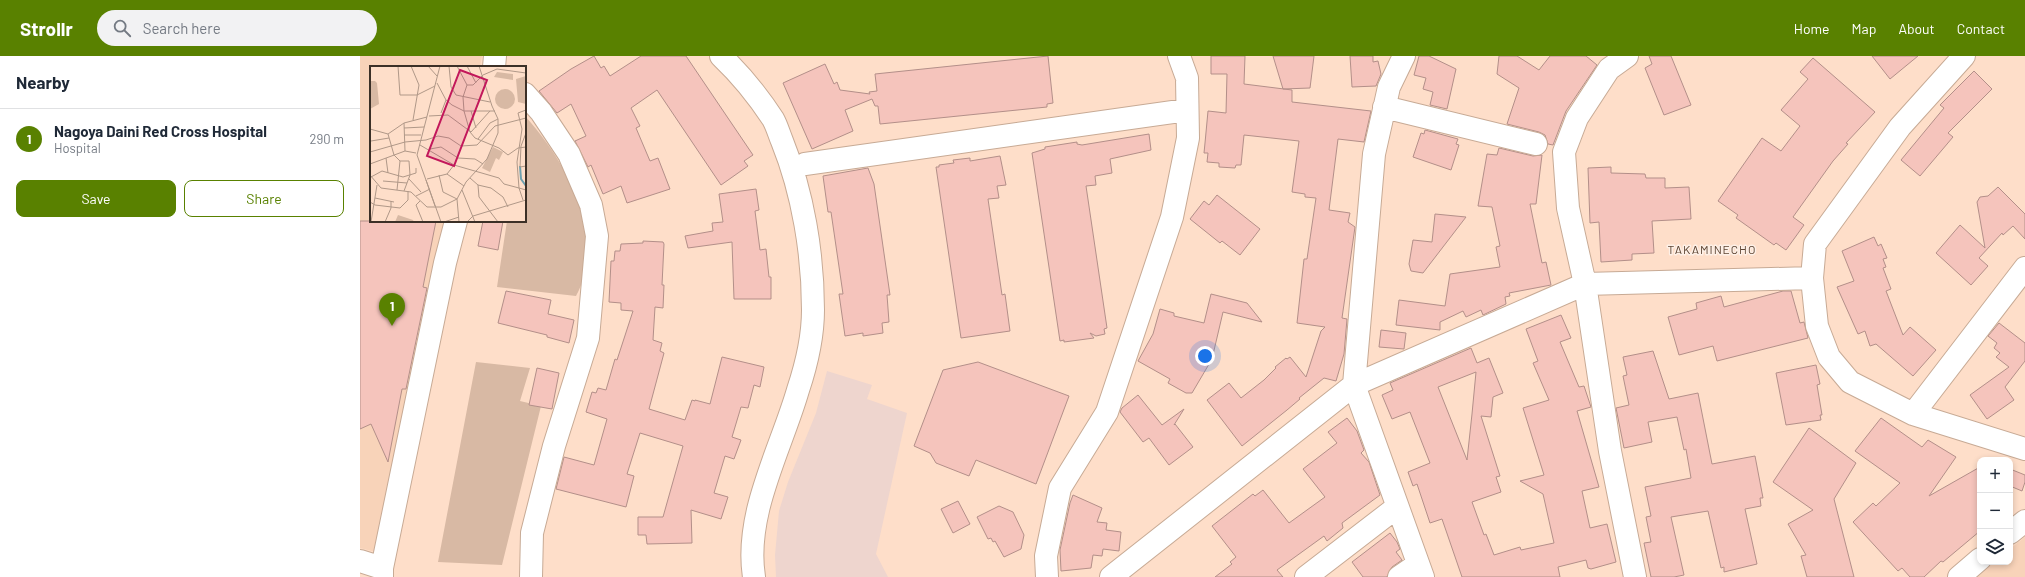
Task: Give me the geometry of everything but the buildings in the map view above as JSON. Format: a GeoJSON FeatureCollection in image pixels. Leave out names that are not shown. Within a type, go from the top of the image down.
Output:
{"type":"FeatureCollection","features":[{"type":"Feature","properties":{"kind":"street"},"geometry":{"type":"LineString","coordinates":[[721,56],[743,77],[776,127],[792,166],[805,220],[812,274],[813,312],[808,348],[798,391],[764,486],[755,528],[754,577]]}},
{"type":"Feature","properties":{"kind":"street"},"geometry":{"type":"LineString","coordinates":[[1047,577],[1046,556],[1060,488],[1107,412],[1172,217],[1188,138],[1187,78],[1179,56]]}},
{"type":"Feature","properties":{"kind":"street"},"geometry":{"type":"LineString","coordinates":[[1398,577],[1420,570],[1354,385],[1374,154],[1389,87],[1404,56]]}},
{"type":"Feature","properties":{"kind":"street"},"geometry":{"type":"LineString","coordinates":[[1626,56],[1610,69],[1578,118],[1564,152],[1568,208],[1585,284],[1610,452],[1635,577]]}},
{"type":"Feature","properties":{"kind":"street"},"geometry":{"type":"LineString","coordinates":[[1964,56],[1900,127],[1815,244],[1812,278],[1817,326],[1830,357],[1850,382],[1913,414],[2025,449]]}},
{"type":"Feature","properties":{"kind":"street"},"geometry":{"type":"LineString","coordinates":[[526,95],[541,112],[568,154],[591,205],[597,236],[588,338],[554,446],[532,533],[531,577]]}},
{"type":"Feature","properties":{"kind":"street"},"geometry":{"type":"LineString","coordinates":[[1384,107],[1536,144]]}},
{"type":"Feature","properties":{"kind":"street"},"geometry":{"type":"LineString","coordinates":[[805,164],[1188,110]]}},
{"type":"Feature","properties":{"kind":"street"},"geometry":{"type":"LineString","coordinates":[[360,561],[382,572],[456,222]]}},
{"type":"Feature","properties":{"kind":"street"},"geometry":{"type":"LineString","coordinates":[[1913,414],[2025,268]]}},
{"type":"Feature","properties":{"kind":"street"},"geometry":{"type":"LineString","coordinates":[[1111,577],[1354,385],[1585,284],[1812,278]]}},
{"type":"Feature","properties":{"kind":"street"},"geometry":{"type":"LineString","coordinates":[[1311,575],[1397,507]]}},
{"type":"Feature","properties":{"kind":"street"},"geometry":{"type":"LineString","coordinates":[[2013,531],[2025,520]]}},
{"type":"Feature","properties":{"kind":"street"},"geometry":{"type":"LineString","coordinates":[[1960,577],[1977,562]]}},
{"type":"Feature","properties":{"kind":"shaded area"},"geometry":{"type":"Polygon","coordinates":[[[360,56],[482,56],[480,66],[370,66],[370,222],[446,222],[376,552],[360,548],[360,56]]]}},
{"type":"Feature","properties":{"kind":"shaded area"},"geometry":{"type":"Polygon","coordinates":[[[526,117],[554,154],[567,176],[578,200],[585,224],[588,249],[585,273],[576,296],[497,287],[507,222],[526,222],[526,117]]]}},
{"type":"Feature","properties":{"kind":"shaded area"},"geometry":{"type":"Polygon","coordinates":[[[476,362],[530,368],[520,401],[541,406],[502,565],[438,562],[476,362]]]}},
{"type":"Feature","properties":{"kind":"shaded area"},"geometry":{"type":"Polygon","coordinates":[[[827,371],[872,385],[867,399],[907,413],[876,554],[888,577],[776,577],[775,555],[779,511],[788,482],[816,413],[827,371]]]}},
{"type":"Feature","properties":{"kind":"shaded area"},"geometry":{"type":"Polygon","coordinates":[[[2025,537],[2025,577],[1976,577],[1991,565],[2013,565],[2013,547],[2025,537]]]}},
{"type":"Feature","properties":{"kind":"place","name":"Nagoya Daini Red Cross Hospital"},"geometry":{"type":"Point","coordinates":[392,326]}},
{"type":"Feature","properties":{"kind":"district","name":"TAKAMINECHO"},"geometry":{"type":"Point","coordinates":[1712,250]}}]}
